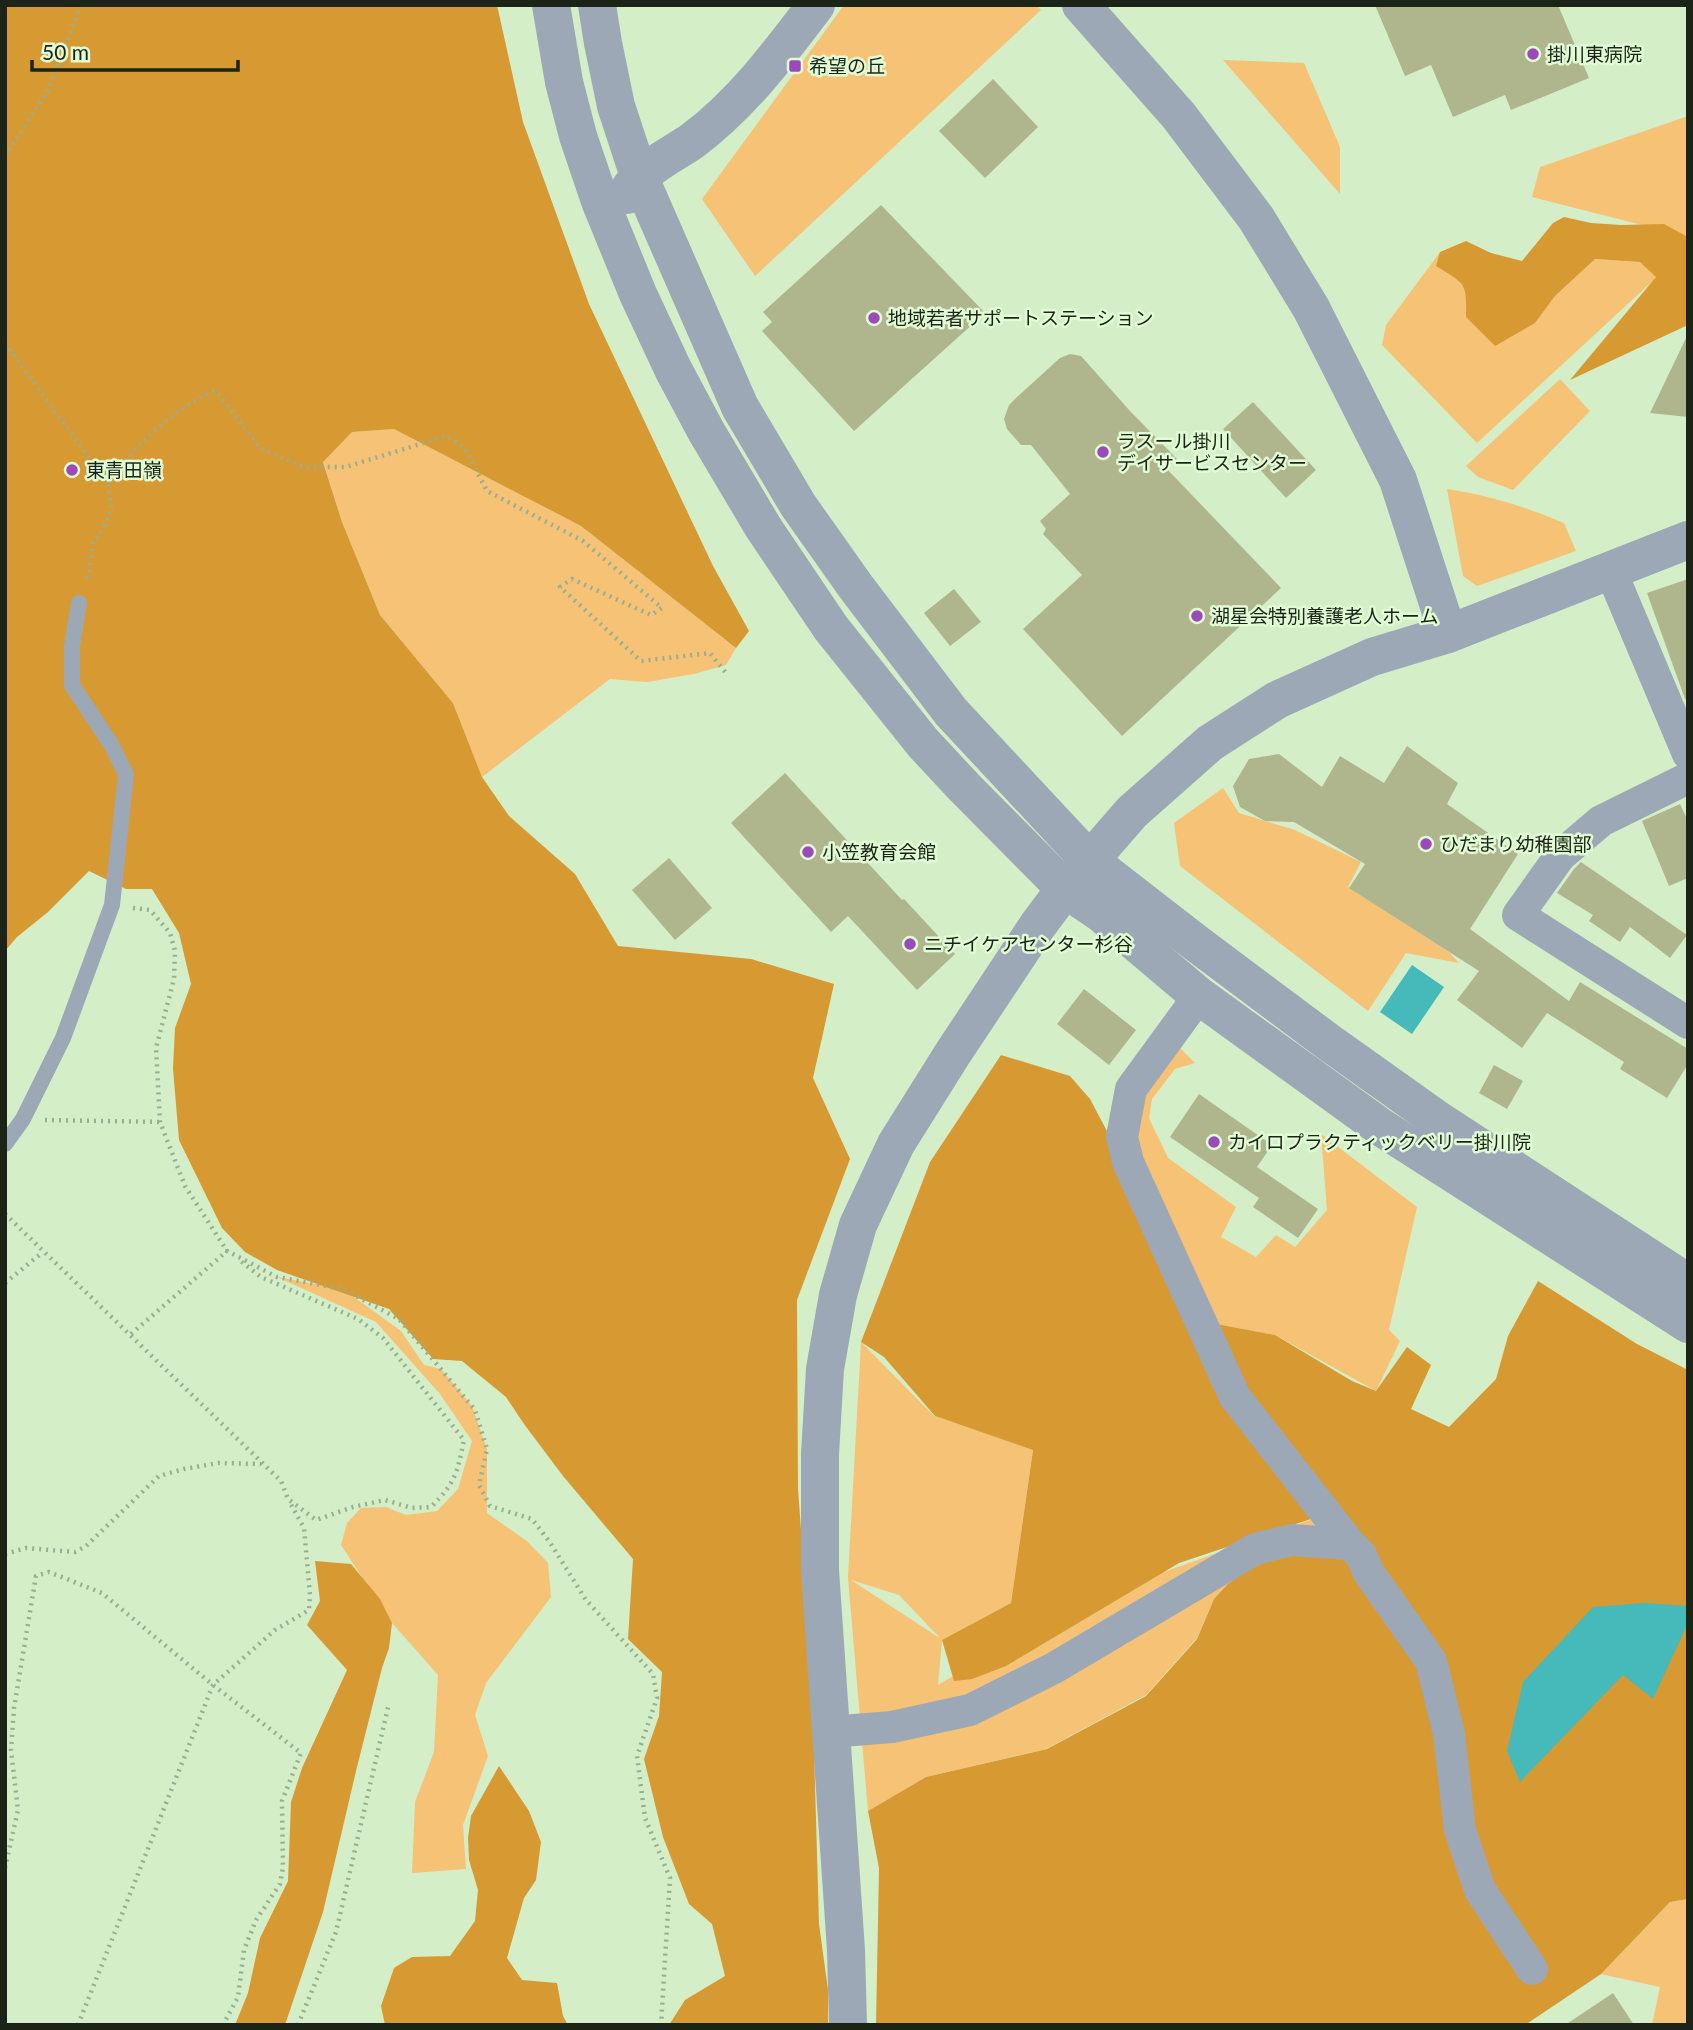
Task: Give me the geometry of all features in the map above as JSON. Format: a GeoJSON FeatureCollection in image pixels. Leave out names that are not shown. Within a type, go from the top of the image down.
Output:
{"type":"FeatureCollection","features":[{"type":"Feature","properties":{"kind":"street"},"geometry":{"type":"LineString","coordinates":[[551,5],[564,82],[578,136],[600,201],[638,294],[673,369],[762,527],[831,628],[923,743],[1065,889],[1101,914],[1199,996],[1379,1126],[1688,1324]]}},
{"type":"Feature","properties":{"kind":"street"},"geometry":{"type":"LineString","coordinates":[[597,5],[616,106],[639,176],[740,407],[798,505],[951,712],[1089,860],[1327,1041],[1438,1121],[1688,1283]]}},
{"type":"Feature","properties":{"kind":"street"},"geometry":{"type":"LineString","coordinates":[[730,472],[689,357],[634,237],[624,208],[628,190],[639,176],[715,124],[777,56],[816,5]]}},
{"type":"Feature","properties":{"kind":"street"},"geometry":{"type":"LineString","coordinates":[[1081,5],[1186,126],[1256,218],[1311,308],[1398,480],[1448,634]]}},
{"type":"Feature","properties":{"kind":"street"},"geometry":{"type":"LineString","coordinates":[[578,136],[597,159],[608,167],[622,175],[639,176]]}},
{"type":"Feature","properties":{"kind":"street"},"geometry":{"type":"LineString","coordinates":[[848,2025],[846,1950],[820,1570],[820,1454],[825,1369],[838,1296],[859,1225],[896,1144],[967,1031],[1065,889],[1132,812],[1210,743],[1277,701],[1372,657],[1448,634],[1688,540]]}},
{"type":"Feature","properties":{"kind":"street"},"geometry":{"type":"LineString","coordinates":[[1610,569],[1688,754]]}},
{"type":"Feature","properties":{"kind":"street"},"geometry":{"type":"LineString","coordinates":[[1688,778],[1601,821],[1560,856],[1518,915],[1688,1023]]}},
{"type":"Feature","properties":{"kind":"street"},"geometry":{"type":"LineString","coordinates":[[1199,996],[1131,1089],[1122,1137],[1128,1162],[1235,1397],[1361,1555],[1369,1573],[1431,1661],[1448,1734],[1460,1830],[1480,1890],[1532,1969]]}},
{"type":"Feature","properties":{"kind":"street"},"geometry":{"type":"LineString","coordinates":[[830,1732],[892,1727],[970,1710],[1054,1668],[1255,1549],[1293,1540],[1350,1544]]}},
{"type":"Feature","properties":{"kind":"lane"},"geometry":{"type":"LineString","coordinates":[[5,1144],[23,1119],[63,1038],[113,905],[126,774],[111,744],[72,685],[72,646],[79,603]]}},
{"type":"Feature","properties":{"kind":"path"},"geometry":{"type":"LineString","coordinates":[[5,156],[48,91],[80,5]]}},
{"type":"Feature","properties":{"kind":"path"},"geometry":{"type":"LineString","coordinates":[[5,343],[107,482],[111,508],[103,529],[93,543],[89,571],[79,603]]}},
{"type":"Feature","properties":{"kind":"path"},"geometry":{"type":"LineString","coordinates":[[107,482],[127,457],[160,428],[196,399],[214,391],[261,449],[304,467],[346,467],[446,436],[464,446],[487,491],[583,541],[662,608],[651,615],[572,579],[560,587],[641,661],[710,653],[726,673]]}},
{"type":"Feature","properties":{"kind":"path"},"geometry":{"type":"LineString","coordinates":[[113,905],[150,910],[170,933],[175,951],[174,979],[156,1048],[160,1122],[185,1186],[227,1251],[261,1277],[358,1319],[383,1338],[464,1440],[457,1474],[445,1493],[431,1507],[412,1508],[385,1500],[353,1507],[316,1520],[288,1499]]}},
{"type":"Feature","properties":{"kind":"path"},"geometry":{"type":"LineString","coordinates":[[23,1119],[160,1122]]}},
{"type":"Feature","properties":{"kind":"path"},"geometry":{"type":"LineString","coordinates":[[5,1214],[281,1481],[304,1528],[309,1610],[275,1630],[213,1685],[78,2025]]}},
{"type":"Feature","properties":{"kind":"path"},"geometry":{"type":"LineString","coordinates":[[131,1334],[227,1251]]}},
{"type":"Feature","properties":{"kind":"path"},"geometry":{"type":"LineString","coordinates":[[227,1251],[277,1277],[343,1289],[399,1319],[475,1410],[487,1449],[479,1485],[490,1506],[533,1520],[550,1541],[586,1600],[653,1674],[657,1698],[637,1756],[645,1818],[670,1878],[661,2025]]}},
{"type":"Feature","properties":{"kind":"path"},"geometry":{"type":"LineString","coordinates":[[5,1283],[43,1252]]}},
{"type":"Feature","properties":{"kind":"path"},"geometry":{"type":"LineString","coordinates":[[5,1554],[26,1548],[75,1552],[86,1546],[159,1476],[218,1463],[262,1464]]}},
{"type":"Feature","properties":{"kind":"path"},"geometry":{"type":"LineString","coordinates":[[5,1868],[18,1810],[11,1750],[14,1708],[36,1576],[49,1572],[102,1592],[213,1685],[301,1753],[282,1801],[283,1867],[280,1884],[256,1920],[244,1950],[238,1997],[223,2025]]}},
{"type":"Feature","properties":{"kind":"path"},"geometry":{"type":"LineString","coordinates":[[298,2025],[335,1932],[389,1703]]}},
{"type":"Feature","properties":{"kind":"shaded area"},"geometry":{"type":"Polygon","coordinates":[[[5,5],[497,5],[523,122],[589,304],[713,566],[749,631],[736,648],[581,526],[394,429],[352,432],[323,462],[342,522],[380,615],[453,703],[482,777],[509,816],[575,874],[618,946],[751,959],[834,984],[813,1078],[850,1159],[797,1300],[798,1489],[812,1679],[819,1924],[828,1990],[828,2025],[669,2025],[685,2000],[725,1976],[712,1924],[689,1904],[663,1837],[644,1759],[659,1716],[662,1672],[628,1639],[633,1559],[563,1476],[506,1397],[462,1361],[433,1359],[389,1309],[277,1270],[245,1252],[222,1228],[179,1140],[173,1069],[175,1028],[191,984],[179,933],[152,889],[126,889],[89,871],[5,951],[5,5]]]}},
{"type":"Feature","properties":{"kind":"shaded area"},"geometry":{"type":"Polygon","coordinates":[[[844,5],[1036,5],[1041,10],[755,276],[702,199],[844,5]]]}},
{"type":"Feature","properties":{"kind":"shaded area"},"geometry":{"type":"Polygon","coordinates":[[[1223,60],[1304,63],[1340,147],[1340,194],[1223,60]]]}},
{"type":"Feature","properties":{"kind":"shaded area"},"geometry":{"type":"Polygon","coordinates":[[[1688,116],[1688,239],[1685,236],[1532,197],[1540,167],[1688,116]]]}},
{"type":"Feature","properties":{"kind":"shaded area"},"geometry":{"type":"Polygon","coordinates":[[[1564,217],[1591,223],[1664,224],[1686,236],[1688,325],[1570,380],[1656,277],[1640,262],[1595,259],[1555,296],[1535,323],[1495,346],[1466,317],[1466,297],[1462,285],[1436,266],[1440,252],[1466,241],[1491,253],[1522,261],[1553,223],[1564,217]]]}},
{"type":"Feature","properties":{"kind":"shaded area"},"geometry":{"type":"Polygon","coordinates":[[[1440,252],[1467,293],[1467,317],[1535,323],[1555,296],[1595,259],[1640,262],[1657,277],[1477,443],[1382,345],[1386,325],[1440,252]]]}},
{"type":"Feature","properties":{"kind":"shaded area"},"geometry":{"type":"Polygon","coordinates":[[[1560,379],[1590,411],[1513,490],[1478,477],[1466,466],[1560,379]]]}},
{"type":"Feature","properties":{"kind":"shaded area"},"geometry":{"type":"Polygon","coordinates":[[[394,429],[581,526],[736,648],[726,665],[647,682],[610,679],[482,777],[453,703],[380,615],[342,522],[323,461],[352,432],[394,429]]]}},
{"type":"Feature","properties":{"kind":"shaded area"},"geometry":{"type":"Polygon","coordinates":[[[1447,489],[1507,502],[1564,523],[1576,551],[1477,586],[1463,576],[1447,489]]]}},
{"type":"Feature","properties":{"kind":"shaded area"},"geometry":{"type":"Polygon","coordinates":[[[1223,788],[1239,813],[1295,830],[1361,862],[1348,887],[1449,952],[1459,963],[1406,953],[1368,1011],[1180,866],[1174,823],[1223,788]]]}},
{"type":"Feature","properties":{"kind":"shaded area"},"geometry":{"type":"Polygon","coordinates":[[[1176,1044],[1195,1063],[1175,1069],[1152,1099],[1149,1118],[1168,1158],[1236,1207],[1221,1237],[1256,1257],[1276,1235],[1295,1247],[1327,1210],[1321,1134],[1417,1207],[1389,1330],[1400,1341],[1376,1391],[1275,1335],[1201,1321],[1178,1270],[1153,1178],[1133,1146],[1144,1072],[1176,1044]]]}},
{"type":"Feature","properties":{"kind":"shaded area"},"geometry":{"type":"Polygon","coordinates":[[[1001,1055],[1070,1076],[1090,1099],[1161,1233],[1201,1321],[1275,1335],[1352,1381],[1376,1391],[1407,1347],[1431,1365],[1411,1409],[1449,1427],[1496,1379],[1508,1336],[1538,1281],[1637,1344],[1688,1370],[1688,1899],[1670,1902],[1601,1974],[1525,2025],[876,2025],[879,1868],[868,1811],[926,1777],[1047,1749],[1146,1696],[1197,1639],[1214,1599],[1228,1584],[1264,1559],[1312,1547],[1326,1514],[1179,1563],[1006,1666],[972,1679],[954,1681],[942,1640],[1011,1603],[1033,1450],[935,1416],[884,1357],[861,1342],[930,1162],[1001,1055]]]}},
{"type":"Feature","properties":{"kind":"shaded area"},"geometry":{"type":"Polygon","coordinates":[[[277,1277],[343,1289],[401,1331],[424,1365],[441,1369],[472,1406],[487,1449],[487,1513],[528,1542],[548,1563],[551,1597],[486,1683],[475,1715],[488,1756],[463,1825],[466,1869],[412,1873],[415,1802],[434,1752],[438,1675],[392,1623],[341,1545],[347,1523],[361,1508],[386,1507],[406,1515],[437,1511],[458,1489],[472,1441],[440,1394],[376,1322],[277,1277]]]}},
{"type":"Feature","properties":{"kind":"shaded area"},"geometry":{"type":"Polygon","coordinates":[[[861,1342],[934,1416],[1033,1449],[1011,1603],[942,1640],[938,1685],[978,1661],[1036,1648],[1161,1573],[1327,1514],[1319,1542],[1214,1599],[1197,1638],[1146,1695],[1046,1749],[926,1777],[868,1811],[848,1578],[861,1342]],[[851,1580],[939,1637],[899,1595],[851,1580]]]}},
{"type":"Feature","properties":{"kind":"shaded area"},"geometry":{"type":"Polygon","coordinates":[[[315,1561],[351,1564],[380,1599],[392,1623],[389,1648],[356,1771],[323,1912],[285,2025],[235,2025],[248,1993],[260,1938],[288,1881],[291,1802],[302,1768],[347,1670],[307,1625],[320,1601],[315,1561]]]}},
{"type":"Feature","properties":{"kind":"shaded area"},"geometry":{"type":"Polygon","coordinates":[[[499,1766],[529,1811],[541,1842],[536,1880],[524,1898],[507,1958],[522,1980],[557,1983],[563,2016],[568,2025],[385,2025],[381,2006],[394,1968],[412,1957],[450,1956],[475,1921],[478,1890],[469,1860],[471,1816],[499,1766]]]}},
{"type":"Feature","properties":{"kind":"shaded area"},"geometry":{"type":"Polygon","coordinates":[[[1688,1899],[1688,2025],[1652,2025],[1660,1987],[1601,1974],[1670,1902],[1688,1899]]]}},
{"type":"Feature","properties":{"kind":"water"},"geometry":{"type":"Polygon","coordinates":[[[1412,965],[1444,987],[1412,1034],[1380,1012],[1412,965]]]}},
{"type":"Feature","properties":{"kind":"water"},"geometry":{"type":"Polygon","coordinates":[[[1645,1603],[1688,1606],[1688,1623],[1653,1699],[1623,1675],[1520,1782],[1507,1751],[1523,1682],[1593,1607],[1645,1603]]]}},
{"type":"Feature","properties":{"kind":"building","name":"掛川東病院"},"geometry":{"type":"Polygon","coordinates":[[[1375,5],[1558,5],[1589,78],[1511,110],[1505,95],[1453,117],[1431,65],[1405,76],[1375,5]]]}},
{"type":"Feature","properties":{"kind":"building"},"geometry":{"type":"Polygon","coordinates":[[[993,79],[1038,127],[985,178],[939,131],[993,79]]]}},
{"type":"Feature","properties":{"kind":"building","name":"地域若者サポートステーション"},"geometry":{"type":"Polygon","coordinates":[[[881,205],[985,313],[854,431],[762,331],[772,322],[763,312],[881,205]]]}},
{"type":"Feature","properties":{"kind":"building"},"geometry":{"type":"Polygon","coordinates":[[[1688,334],[1688,417],[1650,413],[1688,334]]]}},
{"type":"Feature","properties":{"kind":"building"},"geometry":{"type":"Polygon","coordinates":[[[1070,354],[1081,356],[1177,459],[1166,468],[1281,588],[1122,736],[1023,629],[1082,575],[1043,534],[1046,529],[1040,521],[1070,494],[1031,445],[1021,445],[1007,429],[1004,419],[1009,405],[1016,398],[1060,358],[1070,354]]]}},
{"type":"Feature","properties":{"kind":"building"},"geometry":{"type":"Polygon","coordinates":[[[1253,402],[1316,470],[1286,498],[1223,429],[1253,402]]]}},
{"type":"Feature","properties":{"kind":"building"},"geometry":{"type":"Polygon","coordinates":[[[1688,579],[1688,699],[1685,699],[1647,593],[1688,579]]]}},
{"type":"Feature","properties":{"kind":"building"},"geometry":{"type":"Polygon","coordinates":[[[954,589],[981,622],[950,646],[924,613],[954,589]]]}},
{"type":"Feature","properties":{"kind":"building"},"geometry":{"type":"Polygon","coordinates":[[[1407,746],[1458,783],[1447,804],[1518,854],[1470,929],[1569,1001],[1580,982],[1688,1049],[1688,1064],[1667,1098],[1620,1069],[1624,1062],[1547,1013],[1522,1048],[1457,1000],[1479,971],[1349,888],[1365,864],[1294,822],[1265,821],[1240,807],[1233,786],[1249,759],[1279,754],[1322,787],[1340,756],[1384,783],[1407,746]]]}},
{"type":"Feature","properties":{"kind":"building","name":"小笠教育会館"},"geometry":{"type":"Polygon","coordinates":[[[785,773],[955,954],[917,990],[848,916],[831,932],[731,823],[785,773]]]}},
{"type":"Feature","properties":{"kind":"building"},"geometry":{"type":"Polygon","coordinates":[[[1680,804],[1688,821],[1688,878],[1669,886],[1642,821],[1680,804]]]}},
{"type":"Feature","properties":{"kind":"building"},"geometry":{"type":"Polygon","coordinates":[[[669,858],[712,908],[675,940],[632,890],[669,858]]]}},
{"type":"Feature","properties":{"kind":"building"},"geometry":{"type":"Polygon","coordinates":[[[1581,862],[1687,935],[1670,958],[1630,927],[1620,942],[1589,921],[1593,915],[1557,893],[1581,862]]]}},
{"type":"Feature","properties":{"kind":"building"},"geometry":{"type":"Polygon","coordinates":[[[1084,989],[1136,1030],[1109,1065],[1057,1024],[1084,989]]]}},
{"type":"Feature","properties":{"kind":"building"},"geometry":{"type":"Polygon","coordinates":[[[1494,1065],[1523,1081],[1507,1109],[1479,1093],[1494,1065]]]}},
{"type":"Feature","properties":{"kind":"building"},"geometry":{"type":"Polygon","coordinates":[[[1199,1094],[1272,1145],[1257,1167],[1318,1209],[1298,1238],[1253,1207],[1259,1198],[1170,1137],[1199,1094]]]}},
{"type":"Feature","properties":{"kind":"building"},"geometry":{"type":"Polygon","coordinates":[[[1613,1993],[1634,2025],[1565,2025],[1613,1993]]]}},
{"type":"Feature","properties":{"kind":"place","name":"掛川東病院"},"geometry":{"type":"Point","coordinates":[1533,54]}},
{"type":"Feature","properties":{"kind":"place","name":"希望の丘"},"geometry":{"type":"Point","coordinates":[795,66]}},
{"type":"Feature","properties":{"kind":"place","name":"地域若者サポートステーション"},"geometry":{"type":"Point","coordinates":[874,318]}},
{"type":"Feature","properties":{"kind":"place","name":"ラスール掛川 デイサービスセンター"},"geometry":{"type":"Point","coordinates":[1103,452]}},
{"type":"Feature","properties":{"kind":"place","name":"東青田嶺"},"geometry":{"type":"Point","coordinates":[72,470]}},
{"type":"Feature","properties":{"kind":"place","name":"湖星会特別養護老人ホーム"},"geometry":{"type":"Point","coordinates":[1197,616]}},
{"type":"Feature","properties":{"kind":"place","name":"ひだまり幼稚園部"},"geometry":{"type":"Point","coordinates":[1426,844]}},
{"type":"Feature","properties":{"kind":"place","name":"小笠教育会館"},"geometry":{"type":"Point","coordinates":[808,852]}},
{"type":"Feature","properties":{"kind":"place","name":"ニチイケアセンター杉谷"},"geometry":{"type":"Point","coordinates":[910,944]}},
{"type":"Feature","properties":{"kind":"place","name":"カイロプラクティックベリー掛川院"},"geometry":{"type":"Point","coordinates":[1214,1142]}}]}
